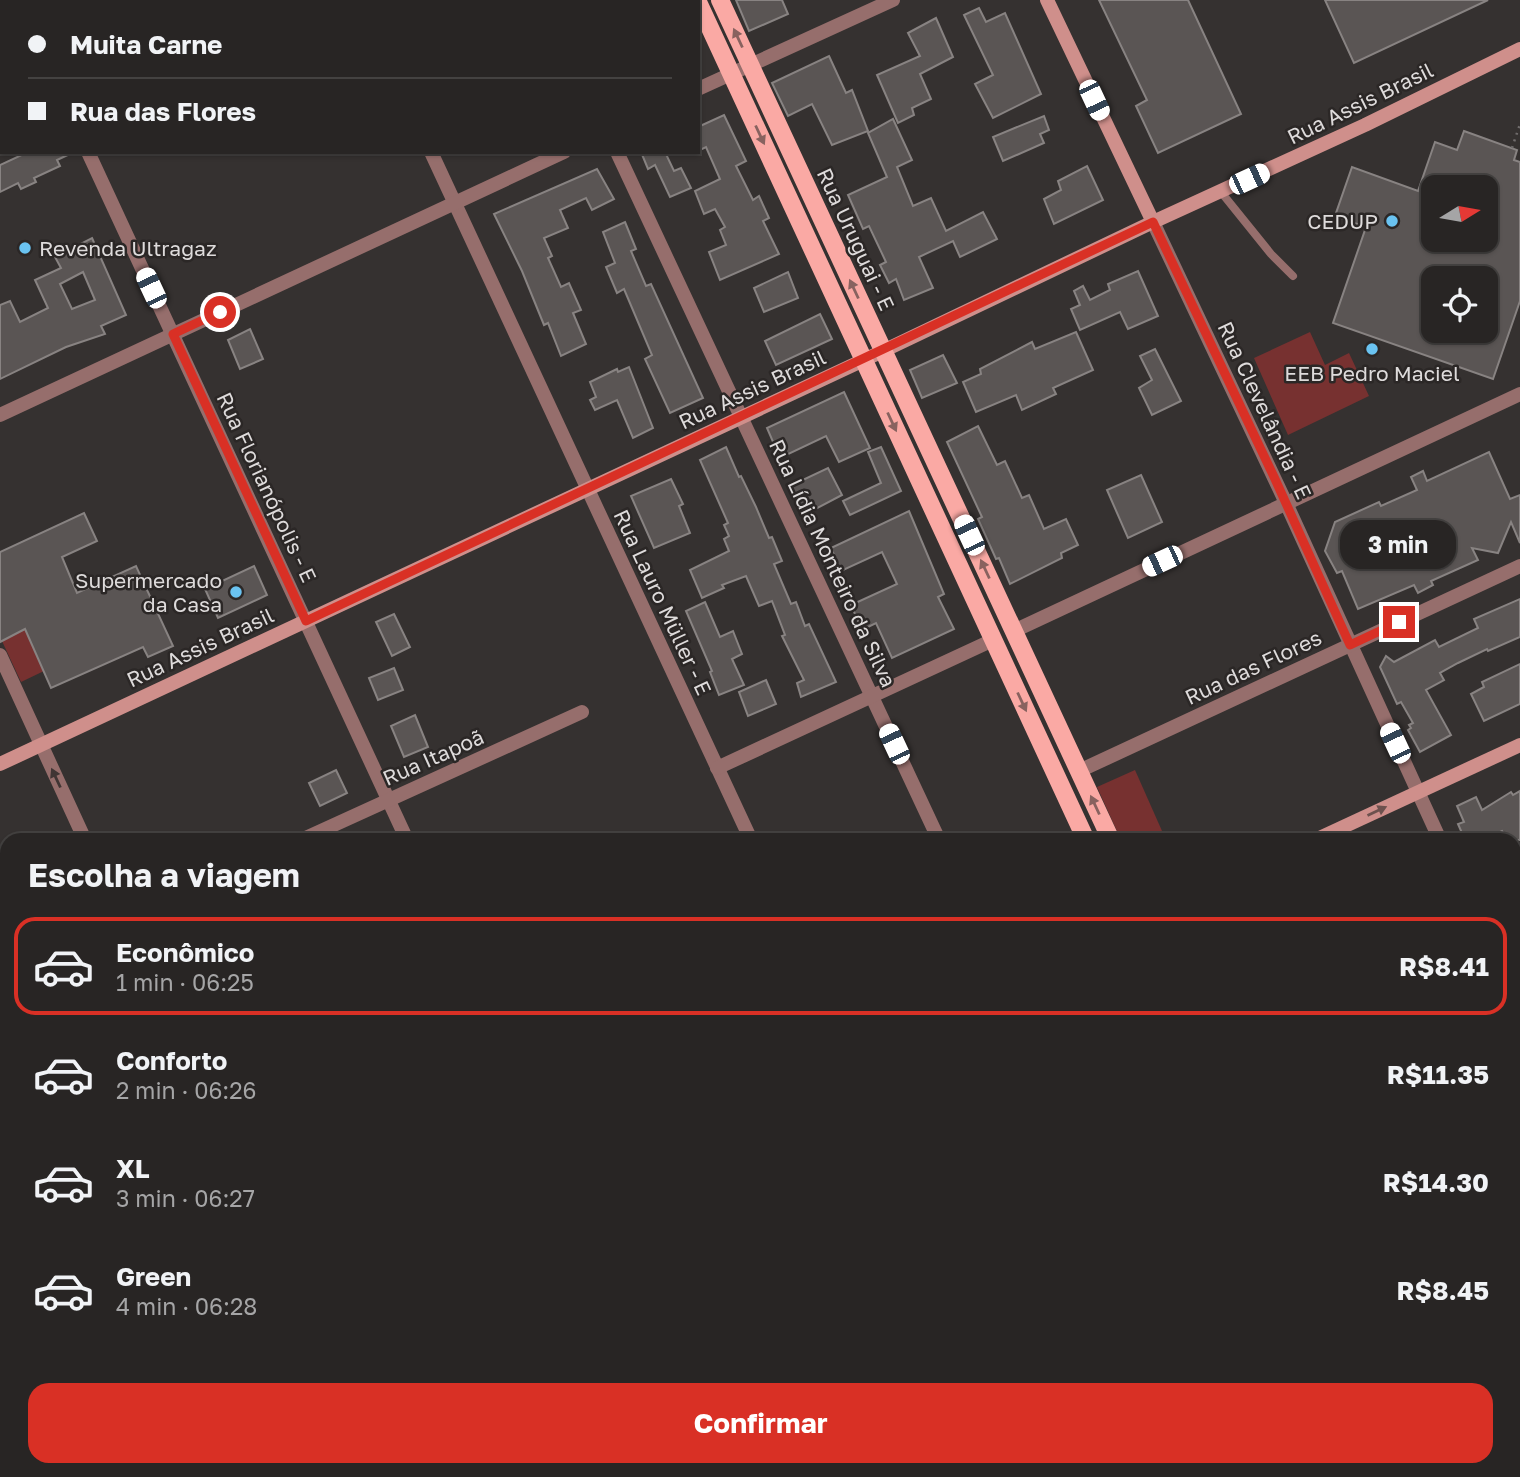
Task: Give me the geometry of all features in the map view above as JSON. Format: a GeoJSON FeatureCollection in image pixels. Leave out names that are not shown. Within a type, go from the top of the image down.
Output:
{"type":"FeatureCollection","features":[{"type":"Feature","properties":{"kind":"main road","name":"Rua Uruguai - E"},"geometry":{"type":"LineString","coordinates":[[720,0],[1108,833]]}},
{"type":"Feature","properties":{"kind":"main road","name":"Rua Uruguai - E"},"geometry":{"type":"LineString","coordinates":[[700,5],[1083,833]]}},
{"type":"Feature","properties":{"kind":"street"},"geometry":{"type":"LineString","coordinates":[[700,88],[893,0]]}},
{"type":"Feature","properties":{"kind":"street","name":"Rua Clevelândia - E"},"geometry":{"type":"LineString","coordinates":[[1047,0],[1286,503],[1437,833]]}},
{"type":"Feature","properties":{"kind":"street","name":"Rua Assis Brasil"},"geometry":{"type":"LineString","coordinates":[[0,764],[883,351],[1520,49]]}},
{"type":"Feature","properties":{"kind":"street","name":"Rua Florianópolis - E"},"geometry":{"type":"LineString","coordinates":[[89,154],[404,833]]}},
{"type":"Feature","properties":{"kind":"street","name":"Rua Lauro Müller - E"},"geometry":{"type":"LineString","coordinates":[[432,154],[748,833]]}},
{"type":"Feature","properties":{"kind":"street"},"geometry":{"type":"LineString","coordinates":[[0,415],[560,154]]}},
{"type":"Feature","properties":{"kind":"street","name":"Rua Lídia Monteiro da Silva"},"geometry":{"type":"LineString","coordinates":[[618,154],[936,833]]}},
{"type":"Feature","properties":{"kind":"street"},"geometry":{"type":"LineString","coordinates":[[1014,631],[1520,394]]}},
{"type":"Feature","properties":{"kind":"street","name":"Rua das Flores"},"geometry":{"type":"LineString","coordinates":[[1079,771],[1520,566]]}},
{"type":"Feature","properties":{"kind":"street"},"geometry":{"type":"LineString","coordinates":[[717,768],[993,640]]}},
{"type":"Feature","properties":{"kind":"street"},"geometry":{"type":"LineString","coordinates":[[0,655],[82,833]]}},
{"type":"Feature","properties":{"kind":"street","name":"Rua Itapoã"},"geometry":{"type":"LineString","coordinates":[[316,833],[582,712]]}},
{"type":"Feature","properties":{"kind":"street"},"geometry":{"type":"LineString","coordinates":[[1330,833],[1520,745]]}},
{"type":"Feature","properties":{"kind":"lane"},"geometry":{"type":"LineString","coordinates":[[1221,192],[1270,254],[1293,276]]}},
{"type":"Feature","properties":{"kind":"path"},"geometry":{"type":"LineString","coordinates":[[1512,148],[1520,124]]}},
{"type":"Feature","properties":{"kind":"shaded area"},"geometry":{"type":"Polygon","coordinates":[[[1310,332],[1325,365],[1349,353],[1369,396],[1288,435],[1254,358],[1310,332]]]}},
{"type":"Feature","properties":{"kind":"shaded area"},"geometry":{"type":"Polygon","coordinates":[[[25,629],[44,671],[21,682],[2,641],[25,629]]]}},
{"type":"Feature","properties":{"kind":"shaded area"},"geometry":{"type":"Polygon","coordinates":[[[1135,770],[1163,833],[1118,833],[1097,787],[1135,770]]]}},
{"type":"Feature","properties":{"kind":"building"},"geometry":{"type":"Polygon","coordinates":[[[736,0],[782,0],[788,14],[749,31],[736,0]]]}},
{"type":"Feature","properties":{"kind":"building"},"geometry":{"type":"Polygon","coordinates":[[[1099,0],[1188,0],[1241,114],[1158,153],[1136,106],[1147,100],[1099,0]]]}},
{"type":"Feature","properties":{"kind":"building"},"geometry":{"type":"Polygon","coordinates":[[[1325,0],[1488,0],[1354,63],[1325,0]]]}},
{"type":"Feature","properties":{"kind":"building"},"geometry":{"type":"Polygon","coordinates":[[[979,8],[986,22],[1005,13],[1041,94],[993,118],[975,84],[993,75],[964,15],[979,8]]]}},
{"type":"Feature","properties":{"kind":"building"},"geometry":{"type":"Polygon","coordinates":[[[936,18],[953,57],[920,74],[931,99],[912,108],[914,115],[898,123],[877,75],[920,56],[908,33],[936,18]]]}},
{"type":"Feature","properties":{"kind":"building"},"geometry":{"type":"Polygon","coordinates":[[[829,56],[846,93],[852,90],[868,131],[832,145],[812,104],[788,116],[772,83],[829,56]]]}},
{"type":"Feature","properties":{"kind":"building"},"geometry":{"type":"Polygon","coordinates":[[[724,115],[746,161],[736,166],[753,200],[759,196],[769,218],[763,221],[779,254],[720,280],[709,252],[726,245],[720,230],[725,227],[715,209],[704,214],[695,191],[720,179],[706,147],[700,150],[700,126],[724,115]]]}},
{"type":"Feature","properties":{"kind":"building"},"geometry":{"type":"Polygon","coordinates":[[[1044,116],[1049,130],[1040,134],[1044,143],[1003,161],[993,137],[1044,116]]]}},
{"type":"Feature","properties":{"kind":"building"},"geometry":{"type":"Polygon","coordinates":[[[893,119],[912,160],[897,167],[913,206],[931,198],[946,231],[983,212],[997,239],[960,257],[953,241],[919,257],[933,288],[904,300],[896,279],[889,283],[880,265],[886,262],[869,226],[863,229],[848,195],[887,177],[868,133],[893,119]]]}},
{"type":"Feature","properties":{"kind":"building"},"geometry":{"type":"Polygon","coordinates":[[[1464,131],[1517,150],[1514,160],[1520,162],[1520,301],[1493,379],[1333,323],[1366,227],[1335,216],[1352,167],[1418,191],[1421,182],[1421,252],[1498,252],[1498,175],[1424,175],[1435,142],[1457,150],[1464,131]]]}},
{"type":"Feature","properties":{"kind":"building"},"geometry":{"type":"Polygon","coordinates":[[[24,154],[70,154],[57,160],[60,166],[34,178],[36,182],[21,189],[18,183],[0,192],[0,165],[24,154]]]}},
{"type":"Feature","properties":{"kind":"building"},"geometry":{"type":"Polygon","coordinates":[[[642,154],[666,154],[674,171],[681,168],[691,188],[670,197],[655,165],[648,169],[642,154]]]}},
{"type":"Feature","properties":{"kind":"building"},"geometry":{"type":"Polygon","coordinates":[[[1087,166],[1103,200],[1054,224],[1044,199],[1061,190],[1058,181],[1087,166]]]}},
{"type":"Feature","properties":{"kind":"building"},"geometry":{"type":"Polygon","coordinates":[[[597,169],[614,199],[592,210],[586,198],[560,210],[568,228],[544,238],[552,256],[548,258],[561,287],[569,283],[581,310],[573,313],[586,344],[561,356],[548,323],[544,325],[522,271],[494,214],[597,169]]]}},
{"type":"Feature","properties":{"kind":"building"},"geometry":{"type":"Polygon","coordinates":[[[625,222],[636,249],[631,251],[646,286],[651,284],[703,398],[670,413],[645,359],[652,355],[624,289],[617,293],[606,267],[615,263],[603,232],[625,222]]]}},
{"type":"Feature","properties":{"kind":"building"},"geometry":{"type":"Polygon","coordinates":[[[92,238],[126,315],[101,326],[105,334],[66,347],[0,379],[0,305],[10,301],[20,322],[48,308],[35,280],[61,268],[55,257],[92,238]],[[83,272],[60,284],[72,309],[95,300],[83,272]]]}},
{"type":"Feature","properties":{"kind":"building"},"geometry":{"type":"Polygon","coordinates":[[[1138,271],[1158,316],[1128,329],[1120,312],[1080,330],[1071,309],[1080,305],[1074,291],[1083,286],[1090,300],[1110,290],[1108,284],[1138,271]]]}},
{"type":"Feature","properties":{"kind":"building"},"geometry":{"type":"Polygon","coordinates":[[[788,272],[798,298],[764,312],[754,288],[788,272]]]}},
{"type":"Feature","properties":{"kind":"building"},"geometry":{"type":"Polygon","coordinates":[[[820,314],[832,339],[776,365],[765,341],[820,314]]]}},
{"type":"Feature","properties":{"kind":"building"},"geometry":{"type":"Polygon","coordinates":[[[250,329],[263,359],[240,369],[228,340],[250,329]]]}},
{"type":"Feature","properties":{"kind":"building"},"geometry":{"type":"Polygon","coordinates":[[[1076,332],[1093,370],[1053,388],[1056,394],[1022,410],[1016,395],[976,412],[963,382],[981,374],[980,369],[1032,342],[1035,349],[1076,332]]]}},
{"type":"Feature","properties":{"kind":"building"},"geometry":{"type":"Polygon","coordinates":[[[1155,349],[1181,401],[1152,415],[1139,388],[1152,380],[1140,356],[1155,349]]]}},
{"type":"Feature","properties":{"kind":"building"},"geometry":{"type":"Polygon","coordinates":[[[943,355],[957,383],[922,398],[910,370],[943,355]]]}},
{"type":"Feature","properties":{"kind":"building"},"geometry":{"type":"Polygon","coordinates":[[[629,367],[653,428],[633,438],[617,400],[595,410],[590,400],[596,397],[590,382],[617,369],[618,372],[629,367]]]}},
{"type":"Feature","properties":{"kind":"building"},"geometry":{"type":"Polygon","coordinates":[[[844,392],[870,448],[839,462],[826,436],[780,458],[767,428],[844,392]]]}},
{"type":"Feature","properties":{"kind":"building"},"geometry":{"type":"Polygon","coordinates":[[[978,426],[997,465],[1005,461],[1022,498],[1029,495],[1044,529],[1066,519],[1078,545],[1061,553],[1062,558],[1010,584],[978,519],[982,517],[947,442],[978,426]]]}},
{"type":"Feature","properties":{"kind":"building"},"geometry":{"type":"Polygon","coordinates":[[[726,447],[782,561],[774,564],[791,604],[796,602],[805,626],[809,624],[836,682],[801,697],[797,683],[804,680],[782,636],[785,635],[772,601],[759,606],[746,576],[722,585],[724,588],[702,598],[690,570],[729,551],[724,539],[729,536],[724,525],[728,523],[700,460],[726,447]]]}},
{"type":"Feature","properties":{"kind":"building"},"geometry":{"type":"Polygon","coordinates":[[[881,447],[901,491],[850,515],[843,501],[881,483],[868,452],[881,447]]]}},
{"type":"Feature","properties":{"kind":"building"},"geometry":{"type":"Polygon","coordinates":[[[1489,452],[1510,499],[1520,495],[1520,543],[1511,522],[1498,553],[1472,548],[1478,560],[1431,581],[1433,585],[1418,593],[1414,585],[1358,609],[1342,571],[1337,573],[1325,551],[1335,522],[1379,502],[1381,506],[1417,490],[1411,477],[1423,471],[1427,481],[1489,452]]]}},
{"type":"Feature","properties":{"kind":"building"},"geometry":{"type":"Polygon","coordinates":[[[828,468],[842,495],[804,515],[790,486],[828,468]]]}},
{"type":"Feature","properties":{"kind":"building"},"geometry":{"type":"Polygon","coordinates":[[[1141,475],[1162,522],[1128,538],[1107,490],[1141,475]]]}},
{"type":"Feature","properties":{"kind":"building"},"geometry":{"type":"Polygon","coordinates":[[[671,479],[683,504],[679,506],[690,533],[654,548],[631,496],[671,479]]]}},
{"type":"Feature","properties":{"kind":"building"},"geometry":{"type":"Polygon","coordinates":[[[909,511],[944,594],[938,597],[954,629],[892,658],[876,623],[862,630],[851,605],[897,584],[882,552],[841,571],[831,548],[909,511]]]}},
{"type":"Feature","properties":{"kind":"building"},"geometry":{"type":"Polygon","coordinates":[[[84,513],[97,541],[62,557],[77,593],[136,566],[173,646],[148,657],[143,647],[51,688],[25,629],[0,642],[0,552],[84,513]]]}},
{"type":"Feature","properties":{"kind":"building","name":"Supermercado da Casa"},"geometry":{"type":"Polygon","coordinates":[[[254,566],[267,595],[218,618],[205,589],[254,566]]]}},
{"type":"Feature","properties":{"kind":"building"},"geometry":{"type":"Polygon","coordinates":[[[1520,599],[1520,637],[1488,651],[1487,649],[1440,673],[1444,680],[1426,690],[1451,735],[1420,752],[1408,730],[1413,723],[1401,702],[1397,704],[1380,667],[1386,656],[1394,662],[1435,640],[1439,647],[1478,628],[1474,619],[1520,599]]]}},
{"type":"Feature","properties":{"kind":"building"},"geometry":{"type":"Polygon","coordinates":[[[705,602],[720,637],[733,631],[742,654],[732,659],[744,685],[719,695],[710,672],[712,671],[686,611],[705,602]]]}},
{"type":"Feature","properties":{"kind":"building"},"geometry":{"type":"Polygon","coordinates":[[[394,614],[410,647],[392,656],[376,622],[394,614]]]}},
{"type":"Feature","properties":{"kind":"building"},"geometry":{"type":"Polygon","coordinates":[[[1520,664],[1520,704],[1484,721],[1471,694],[1484,687],[1482,682],[1520,664]]]}},
{"type":"Feature","properties":{"kind":"building"},"geometry":{"type":"Polygon","coordinates":[[[394,668],[403,690],[378,700],[369,678],[394,668]]]}},
{"type":"Feature","properties":{"kind":"building"},"geometry":{"type":"Polygon","coordinates":[[[766,680],[776,704],[748,716],[739,692],[766,680]]]}},
{"type":"Feature","properties":{"kind":"building"},"geometry":{"type":"Polygon","coordinates":[[[415,715],[428,747],[404,757],[391,726],[415,715]]]}},
{"type":"Feature","properties":{"kind":"building"},"geometry":{"type":"Polygon","coordinates":[[[336,770],[347,793],[320,806],[309,783],[336,770]]]}},
{"type":"Feature","properties":{"kind":"building"},"geometry":{"type":"Polygon","coordinates":[[[1520,791],[1520,833],[1462,833],[1458,824],[1464,822],[1457,806],[1476,797],[1482,810],[1511,792],[1513,795],[1520,791]]]}},
{"type":"Feature","properties":{"kind":"place","name":"CEDUP"},"geometry":{"type":"Point","coordinates":[1392,221]}},
{"type":"Feature","properties":{"kind":"place","name":"Revenda Ultragaz"},"geometry":{"type":"Point","coordinates":[25,248]}},
{"type":"Feature","properties":{"kind":"place","name":"EEB Pedro Maciel"},"geometry":{"type":"Point","coordinates":[1372,349]}},
{"type":"Feature","properties":{"kind":"place","name":"Supermercado da Casa"},"geometry":{"type":"Point","coordinates":[236,592]}},
{"type":"Feature","properties":{"kind":"route"},"geometry":{"type":"LineString","coordinates":[[220,312],[173,334],[306,621],[1153,222],[1350,645],[1399,622]]}}]}
